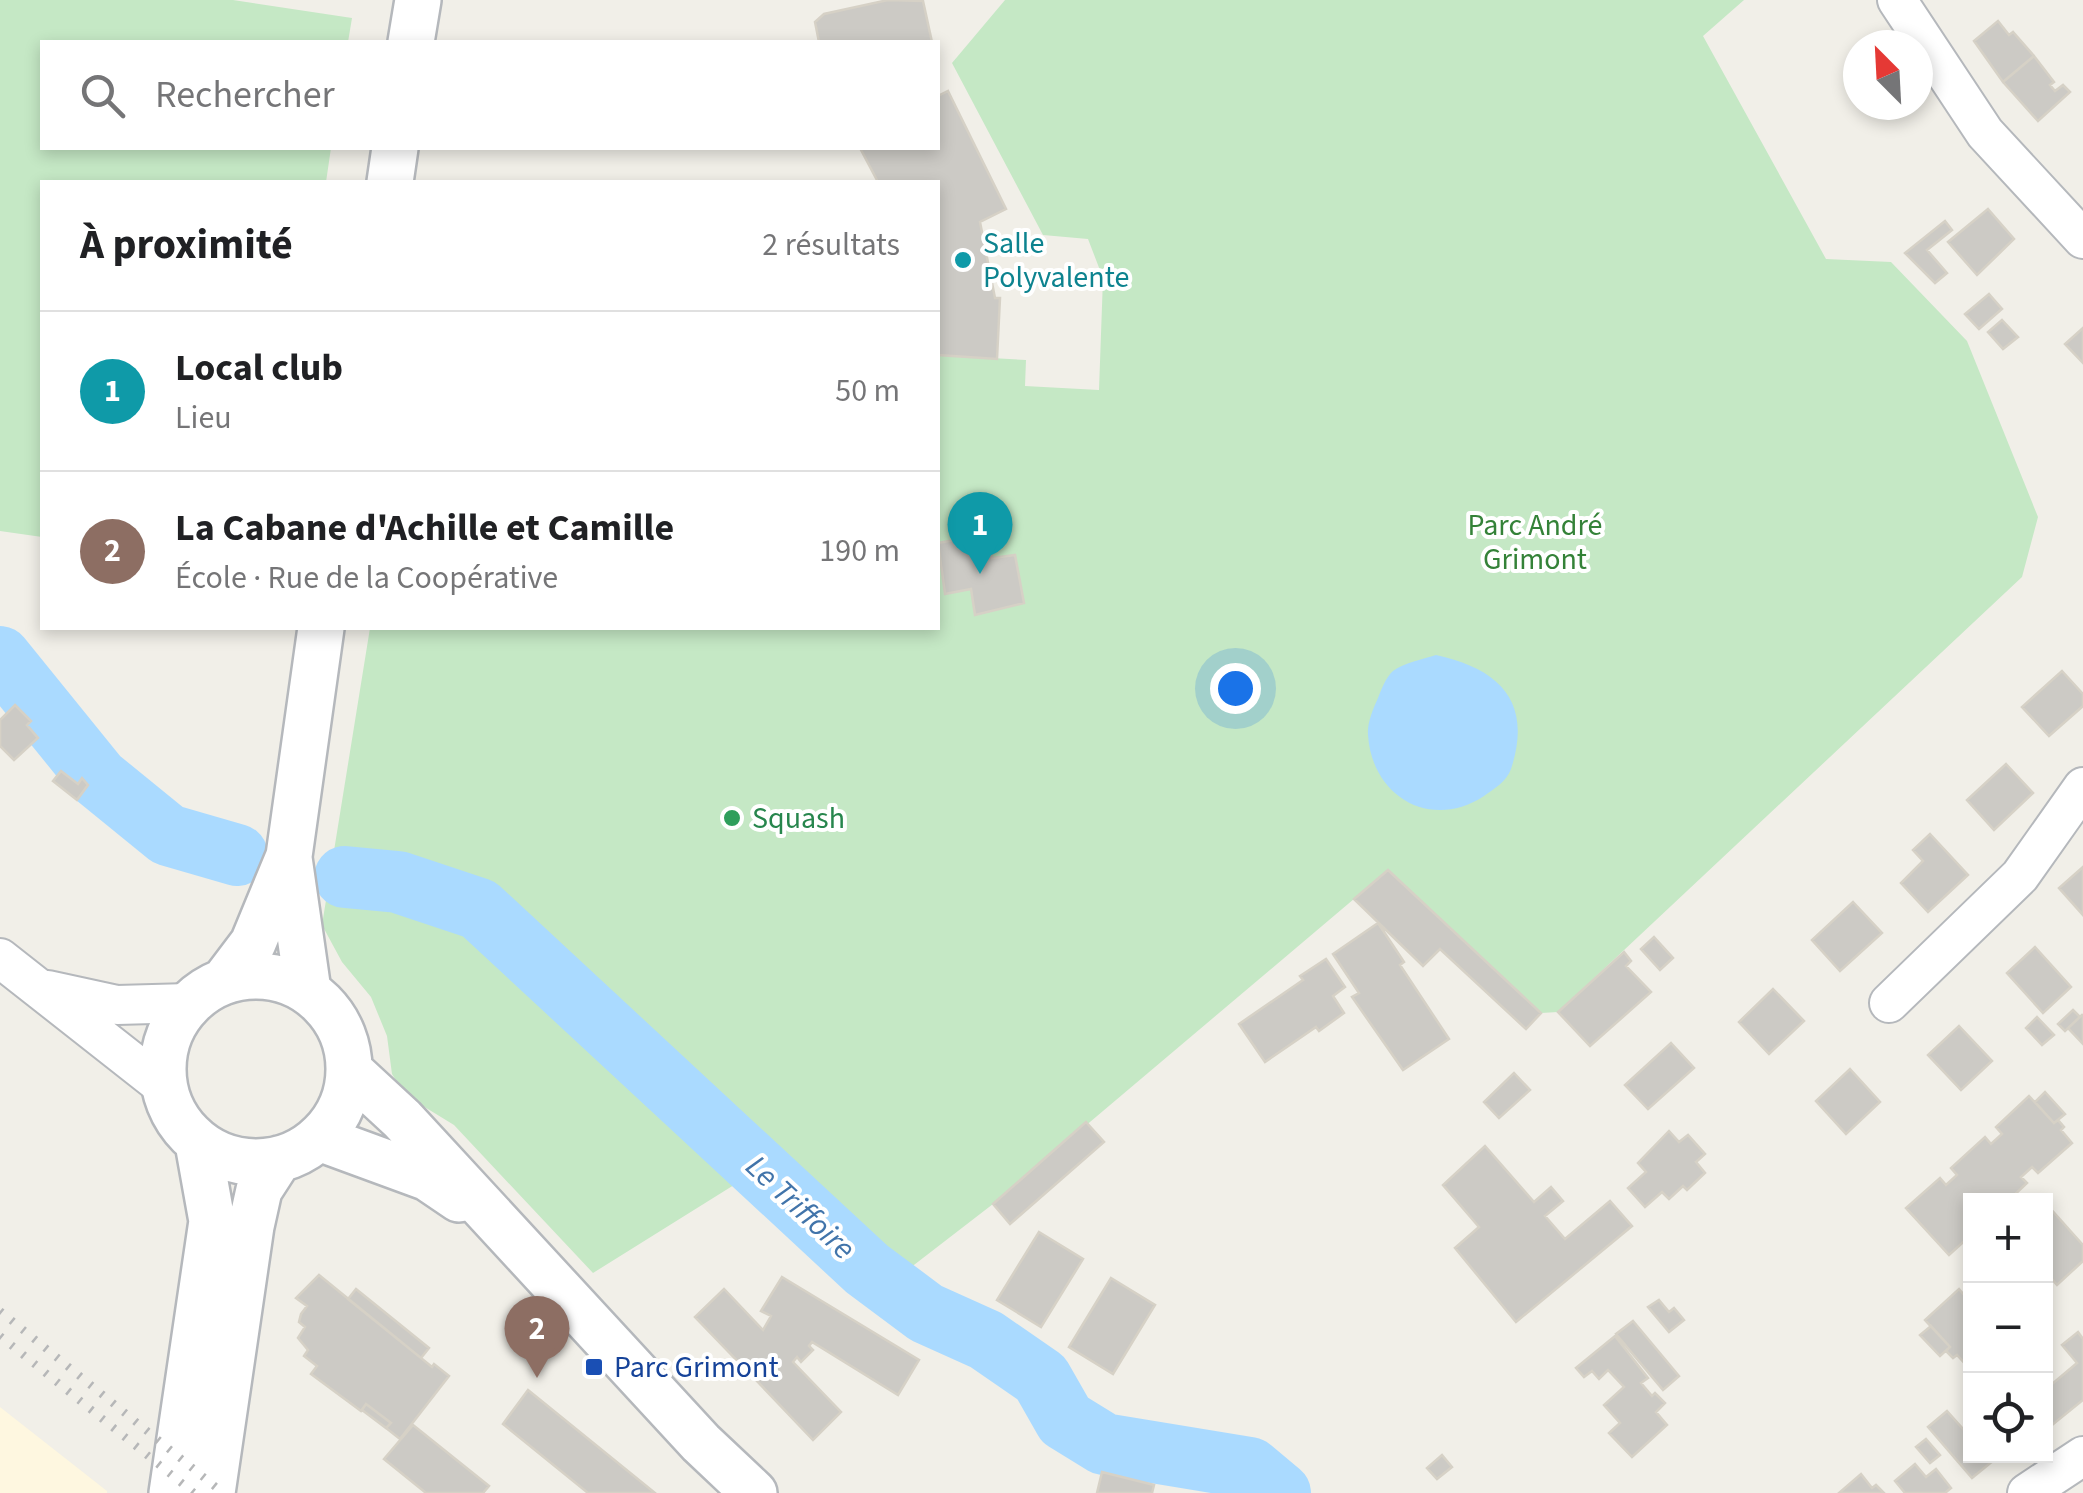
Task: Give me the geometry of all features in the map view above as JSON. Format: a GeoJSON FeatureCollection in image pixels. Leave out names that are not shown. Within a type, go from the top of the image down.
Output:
{"type":"FeatureCollection","features":[{"type":"Feature","properties":{"kind":"street"},"geometry":{"type":"LineString","coordinates":[[411,40],[418,0]]}},
{"type":"Feature","properties":{"kind":"street"},"geometry":{"type":"LineString","coordinates":[[1896,0],[1985,133],[2083,240]]}},
{"type":"Feature","properties":{"kind":"street"},"geometry":{"type":"LineString","coordinates":[[390,180],[395,150]]}},
{"type":"Feature","properties":{"kind":"street"},"geometry":{"type":"LineString","coordinates":[[36,986],[117,1005],[207,992],[254,975],[282,979],[308,991],[330,1012],[345,1040],[350,1070],[346,1095],[335,1118],[319,1138],[279,1160],[251,1162],[223,1156],[198,1142],[170,1108],[162,1057],[172,1028],[207,992],[253,944],[288,856],[321,630]]}},
{"type":"Feature","properties":{"kind":"street"},"geometry":{"type":"LineString","coordinates":[[1889,1003],[2020,876],[2083,786]]}},
{"type":"Feature","properties":{"kind":"street"},"geometry":{"type":"LineString","coordinates":[[288,856],[308,991]]}},
{"type":"Feature","properties":{"kind":"street"},"geometry":{"type":"LineString","coordinates":[[0,958],[164,1087]]}},
{"type":"Feature","properties":{"kind":"street"},"geometry":{"type":"LineString","coordinates":[[350,1070],[402,1119],[701,1444],[754,1493]]}},
{"type":"Feature","properties":{"kind":"street"},"geometry":{"type":"LineString","coordinates":[[319,1138],[428,1178],[498,1225]]}},
{"type":"Feature","properties":{"kind":"street"},"geometry":{"type":"LineString","coordinates":[[172,1493],[212,1222],[198,1142]]}},
{"type":"Feature","properties":{"kind":"street"},"geometry":{"type":"LineString","coordinates":[[212,1493],[251,1226],[260,1190],[279,1160]]}},
{"type":"Feature","properties":{"kind":"street"},"geometry":{"type":"LineString","coordinates":[[2027,1493],[2083,1456]]}},
{"type":"Feature","properties":{"kind":"shaded area"},"geometry":{"type":"Polygon","coordinates":[[[0,1407],[107,1491],[107,1493],[0,1493],[0,1407]]]}},
{"type":"Feature","properties":{"kind":"green space"},"geometry":{"type":"Polygon","coordinates":[[[0,0],[233,0],[352,18],[348,40],[40,40],[40,150],[331,150],[326,180],[40,180],[40,537],[0,531],[0,0]]]}},
{"type":"Feature","properties":{"kind":"green space","name":"Parc André Grimont"},"geometry":{"type":"Polygon","coordinates":[[[1005,0],[1744,0],[1703,36],[1826,259],[1891,262],[1967,341],[2038,517],[2022,577],[1558,1012],[1541,1013],[1387,871],[993,1204],[888,1285],[758,1170],[593,1273],[454,1125],[405,1095],[392,1074],[387,1036],[371,997],[342,962],[322,925],[370,630],[940,630],[940,355],[1026,360],[1025,386],[1099,390],[1103,278],[1088,239],[1043,235],[952,63],[1005,0]]]}},
{"type":"Feature","properties":{"kind":"water"},"geometry":{"type":"Polygon","coordinates":[[[1436,655],[1478,669],[1494,680],[1514,707],[1518,725],[1511,769],[1503,781],[1464,806],[1444,810],[1408,802],[1392,791],[1380,776],[1368,735],[1372,711],[1390,674],[1436,655]]]}},
{"type":"Feature","properties":{"kind":"building"},"geometry":{"type":"Polygon","coordinates":[[[888,0],[923,1],[932,40],[819,40],[815,22],[824,14],[888,0]]]}},
{"type":"Feature","properties":{"kind":"building"},"geometry":{"type":"Polygon","coordinates":[[[1998,21],[2034,56],[2003,82],[1974,41],[1998,21]]]}},
{"type":"Feature","properties":{"kind":"building"},"geometry":{"type":"Polygon","coordinates":[[[2034,56],[2054,82],[2050,85],[2055,91],[2063,85],[2070,92],[2038,121],[2003,82],[2034,56]]]}},
{"type":"Feature","properties":{"kind":"building","name":"Salle Polyvalente"},"geometry":{"type":"Polygon","coordinates":[[[948,91],[1006,209],[980,222],[995,298],[1000,298],[997,359],[940,355],[940,180],[877,180],[861,150],[940,150],[940,95],[948,91]]]}},
{"type":"Feature","properties":{"kind":"building"},"geometry":{"type":"Polygon","coordinates":[[[1988,209],[2014,239],[1977,275],[1948,242],[1988,209]]]}},
{"type":"Feature","properties":{"kind":"building"},"geometry":{"type":"Polygon","coordinates":[[[1945,221],[1952,230],[1927,250],[1947,273],[1935,283],[1905,253],[1945,221]]]}},
{"type":"Feature","properties":{"kind":"building"},"geometry":{"type":"Polygon","coordinates":[[[1989,294],[2002,309],[1979,329],[1965,314],[1989,294]]]}},
{"type":"Feature","properties":{"kind":"building"},"geometry":{"type":"Polygon","coordinates":[[[2002,320],[2018,337],[2003,349],[1988,332],[2002,320]]]}},
{"type":"Feature","properties":{"kind":"building"},"geometry":{"type":"Polygon","coordinates":[[[2083,328],[2083,363],[2065,344],[2083,328]]]}},
{"type":"Feature","properties":{"kind":"building"},"geometry":{"type":"Polygon","coordinates":[[[987,534],[992,558],[1015,555],[1024,603],[975,615],[971,589],[945,594],[940,543],[987,534]]]}},
{"type":"Feature","properties":{"kind":"building"},"geometry":{"type":"Polygon","coordinates":[[[2062,671],[2083,694],[2083,706],[2049,736],[2022,707],[2062,671]]]}},
{"type":"Feature","properties":{"kind":"building"},"geometry":{"type":"Polygon","coordinates":[[[15,705],[31,721],[27,725],[38,738],[14,760],[0,746],[0,720],[15,705]]]}},
{"type":"Feature","properties":{"kind":"building"},"geometry":{"type":"Polygon","coordinates":[[[2006,764],[2033,793],[1994,830],[1967,800],[2006,764]]]}},
{"type":"Feature","properties":{"kind":"building"},"geometry":{"type":"Polygon","coordinates":[[[61,771],[78,784],[82,778],[88,785],[77,800],[53,781],[61,771]]]}},
{"type":"Feature","properties":{"kind":"building"},"geometry":{"type":"Polygon","coordinates":[[[1930,834],[1968,875],[1928,912],[1901,883],[1923,861],[1913,850],[1930,834]]]}},
{"type":"Feature","properties":{"kind":"building"},"geometry":{"type":"Polygon","coordinates":[[[2083,867],[2083,915],[2059,888],[2083,867]]]}},
{"type":"Feature","properties":{"kind":"building"},"geometry":{"type":"Polygon","coordinates":[[[1388,870],[1541,1013],[1526,1029],[1440,949],[1423,966],[1354,899],[1388,870]]]}},
{"type":"Feature","properties":{"kind":"building"},"geometry":{"type":"Polygon","coordinates":[[[1853,902],[1882,933],[1840,971],[1812,940],[1853,902]]]}},
{"type":"Feature","properties":{"kind":"building"},"geometry":{"type":"Polygon","coordinates":[[[1378,923],[1404,962],[1400,965],[1449,1039],[1403,1070],[1352,997],[1359,993],[1333,954],[1378,923]]]}},
{"type":"Feature","properties":{"kind":"building"},"geometry":{"type":"Polygon","coordinates":[[[1654,937],[1673,958],[1660,970],[1641,949],[1654,937]]]}},
{"type":"Feature","properties":{"kind":"building"},"geometry":{"type":"Polygon","coordinates":[[[2035,947],[2071,987],[2043,1013],[2007,973],[2035,947]]]}},
{"type":"Feature","properties":{"kind":"building"},"geometry":{"type":"Polygon","coordinates":[[[1624,952],[1631,961],[1626,966],[1651,992],[1590,1046],[1558,1012],[1624,952]]]}},
{"type":"Feature","properties":{"kind":"building"},"geometry":{"type":"Polygon","coordinates":[[[1326,959],[1345,987],[1333,996],[1344,1013],[1265,1062],[1239,1024],[1303,980],[1300,976],[1326,959]]]}},
{"type":"Feature","properties":{"kind":"building"},"geometry":{"type":"Polygon","coordinates":[[[1773,989],[1804,1021],[1769,1054],[1739,1022],[1773,989]]]}},
{"type":"Feature","properties":{"kind":"building"},"geometry":{"type":"Polygon","coordinates":[[[2073,1010],[2080,1017],[2065,1031],[2058,1024],[2073,1010]]]}},
{"type":"Feature","properties":{"kind":"building"},"geometry":{"type":"Polygon","coordinates":[[[2083,1016],[2083,1044],[2068,1028],[2083,1016]]]}},
{"type":"Feature","properties":{"kind":"building"},"geometry":{"type":"Polygon","coordinates":[[[2037,1017],[2054,1035],[2042,1045],[2026,1028],[2037,1017]]]}},
{"type":"Feature","properties":{"kind":"building"},"geometry":{"type":"Polygon","coordinates":[[[1959,1026],[1992,1061],[1961,1090],[1928,1055],[1959,1026]]]}},
{"type":"Feature","properties":{"kind":"building"},"geometry":{"type":"Polygon","coordinates":[[[1671,1043],[1694,1068],[1648,1109],[1625,1085],[1671,1043]]]}},
{"type":"Feature","properties":{"kind":"building"},"geometry":{"type":"Polygon","coordinates":[[[1850,1069],[1880,1102],[1846,1134],[1816,1101],[1850,1069]]]}},
{"type":"Feature","properties":{"kind":"building"},"geometry":{"type":"Polygon","coordinates":[[[1514,1073],[1530,1090],[1499,1118],[1484,1102],[1514,1073]]]}},
{"type":"Feature","properties":{"kind":"building"},"geometry":{"type":"Polygon","coordinates":[[[2045,1092],[2065,1114],[2054,1123],[2035,1102],[2045,1092]]]}},
{"type":"Feature","properties":{"kind":"building"},"geometry":{"type":"Polygon","coordinates":[[[2029,1096],[2054,1123],[2058,1120],[2072,1143],[2038,1173],[2032,1167],[2021,1177],[2027,1183],[2016,1193],[1963,1193],[1963,1242],[1949,1255],[1906,1208],[1940,1178],[1946,1185],[1957,1175],[1951,1168],[1985,1137],[1991,1144],[2002,1134],[1996,1127],[2029,1096]]]}},
{"type":"Feature","properties":{"kind":"building"},"geometry":{"type":"Polygon","coordinates":[[[1086,1122],[1104,1142],[1010,1224],[993,1204],[1086,1122]]]}},
{"type":"Feature","properties":{"kind":"building"},"geometry":{"type":"Polygon","coordinates":[[[1669,1131],[1679,1142],[1688,1135],[1705,1154],[1696,1162],[1705,1173],[1687,1190],[1683,1186],[1669,1199],[1662,1192],[1645,1207],[1628,1188],[1646,1172],[1638,1163],[1669,1131]]]}},
{"type":"Feature","properties":{"kind":"building"},"geometry":{"type":"Polygon","coordinates":[[[1485,1146],[1534,1202],[1551,1187],[1563,1201],[1545,1216],[1565,1239],[1610,1201],[1632,1226],[1516,1322],[1455,1248],[1479,1227],[1443,1185],[1485,1146]]]}},
{"type":"Feature","properties":{"kind":"building"},"geometry":{"type":"Polygon","coordinates":[[[2053,1211],[2083,1245],[2083,1261],[2057,1285],[2053,1280],[2053,1211]]]}},
{"type":"Feature","properties":{"kind":"building"},"geometry":{"type":"Polygon","coordinates":[[[1039,1232],[1083,1259],[1041,1327],[997,1300],[1039,1232]]]}},
{"type":"Feature","properties":{"kind":"building"},"geometry":{"type":"Polygon","coordinates":[[[319,1275],[432,1367],[434,1364],[449,1376],[400,1439],[386,1428],[391,1423],[366,1404],[361,1411],[311,1374],[317,1366],[304,1356],[308,1350],[298,1338],[305,1327],[299,1322],[307,1306],[296,1298],[319,1275]]]}},
{"type":"Feature","properties":{"kind":"building"},"geometry":{"type":"Polygon","coordinates":[[[782,1277],[919,1360],[898,1395],[812,1342],[809,1346],[813,1350],[801,1362],[797,1357],[793,1362],[841,1412],[813,1440],[756,1380],[765,1372],[757,1364],[748,1372],[695,1317],[724,1289],[763,1330],[771,1316],[761,1311],[782,1277]]]}},
{"type":"Feature","properties":{"kind":"building"},"geometry":{"type":"Polygon","coordinates":[[[1111,1278],[1155,1305],[1113,1374],[1069,1347],[1111,1278]]]}},
{"type":"Feature","properties":{"kind":"building"},"geometry":{"type":"Polygon","coordinates":[[[356,1289],[429,1348],[421,1358],[348,1299],[356,1289]]]}},
{"type":"Feature","properties":{"kind":"building"},"geometry":{"type":"Polygon","coordinates":[[[1959,1289],[1963,1294],[1963,1362],[1946,1351],[1950,1347],[1925,1320],[1959,1289]]]}},
{"type":"Feature","properties":{"kind":"building"},"geometry":{"type":"Polygon","coordinates":[[[1659,1300],[1669,1312],[1674,1308],[1684,1320],[1669,1332],[1648,1307],[1659,1300]]]}},
{"type":"Feature","properties":{"kind":"building"},"geometry":{"type":"Polygon","coordinates":[[[1633,1321],[1679,1376],[1663,1390],[1616,1334],[1633,1321]]]}},
{"type":"Feature","properties":{"kind":"building"},"geometry":{"type":"Polygon","coordinates":[[[1931,1326],[1950,1347],[1940,1356],[1920,1335],[1931,1326]]]}},
{"type":"Feature","properties":{"kind":"building"},"geometry":{"type":"Polygon","coordinates":[[[2078,1332],[2083,1339],[2083,1400],[2053,1424],[2053,1383],[2077,1363],[2062,1345],[2078,1332]]]}},
{"type":"Feature","properties":{"kind":"building"},"geometry":{"type":"Polygon","coordinates":[[[1615,1336],[1648,1378],[1641,1383],[1665,1403],[1656,1412],[1667,1425],[1632,1457],[1609,1433],[1620,1423],[1604,1405],[1624,1387],[1608,1370],[1599,1379],[1592,1371],[1584,1377],[1576,1368],[1615,1336]]]}},
{"type":"Feature","properties":{"kind":"building"},"geometry":{"type":"Polygon","coordinates":[[[528,1390],[655,1493],[588,1493],[503,1424],[528,1390]]]}},
{"type":"Feature","properties":{"kind":"building"},"geometry":{"type":"Polygon","coordinates":[[[366,1404],[391,1423],[386,1428],[362,1410],[366,1404]]]}},
{"type":"Feature","properties":{"kind":"building"},"geometry":{"type":"Polygon","coordinates":[[[1947,1411],[1963,1429],[1963,1463],[1990,1463],[1972,1478],[1928,1427],[1947,1411]]]}},
{"type":"Feature","properties":{"kind":"building"},"geometry":{"type":"Polygon","coordinates":[[[413,1425],[489,1486],[483,1493],[426,1493],[384,1459],[413,1425]]]}},
{"type":"Feature","properties":{"kind":"building"},"geometry":{"type":"Polygon","coordinates":[[[1926,1439],[1940,1455],[1930,1463],[1916,1447],[1926,1439]]]}},
{"type":"Feature","properties":{"kind":"building"},"geometry":{"type":"Polygon","coordinates":[[[1442,1455],[1452,1467],[1437,1479],[1427,1468],[1442,1455]]]}},
{"type":"Feature","properties":{"kind":"building"},"geometry":{"type":"Polygon","coordinates":[[[1915,1464],[1926,1477],[1936,1469],[1951,1488],[1945,1493],[1905,1493],[1895,1481],[1915,1464]]]}},
{"type":"Feature","properties":{"kind":"building"},"geometry":{"type":"Polygon","coordinates":[[[1102,1472],[1154,1485],[1152,1493],[1097,1493],[1102,1472]]]}},
{"type":"Feature","properties":{"kind":"building"},"geometry":{"type":"Polygon","coordinates":[[[1861,1474],[1872,1488],[1876,1485],[1884,1493],[1839,1493],[1861,1474]]]}},
{"type":"Feature","properties":{"kind":"waterway","name":"Le Triffoire"},"geometry":{"type":"LineString","coordinates":[[0,657],[98,778],[168,835],[237,855]]}},
{"type":"Feature","properties":{"kind":"waterway","name":"Le Triffoire"},"geometry":{"type":"LineString","coordinates":[[345,877],[398,882],[479,909],[867,1269],[926,1313],[986,1340],[1041,1378],[1065,1420],[1104,1444],[1250,1468],[1280,1493]]}},
{"type":"Feature","properties":{"kind":"railway"},"geometry":{"type":"LineString","coordinates":[[0,1311],[223,1493]]}},
{"type":"Feature","properties":{"kind":"railway"},"geometry":{"type":"LineString","coordinates":[[0,1336],[194,1493]]}},
{"type":"Feature","properties":{"kind":"place","name":"Salle Polyvalente"},"geometry":{"type":"Point","coordinates":[963,260]}},
{"type":"Feature","properties":{"kind":"place","name":"Local club"},"geometry":{"type":"Point","coordinates":[980,574]}},
{"type":"Feature","properties":{"kind":"place","name":"Squash"},"geometry":{"type":"Point","coordinates":[732,818]}},
{"type":"Feature","properties":{"kind":"place","name":"Parc Grimont"},"geometry":{"type":"Point","coordinates":[594,1367]}},
{"type":"Feature","properties":{"kind":"place","name":"La Cabane d'Achille et Camille"},"geometry":{"type":"Point","coordinates":[537,1378]}}]}
